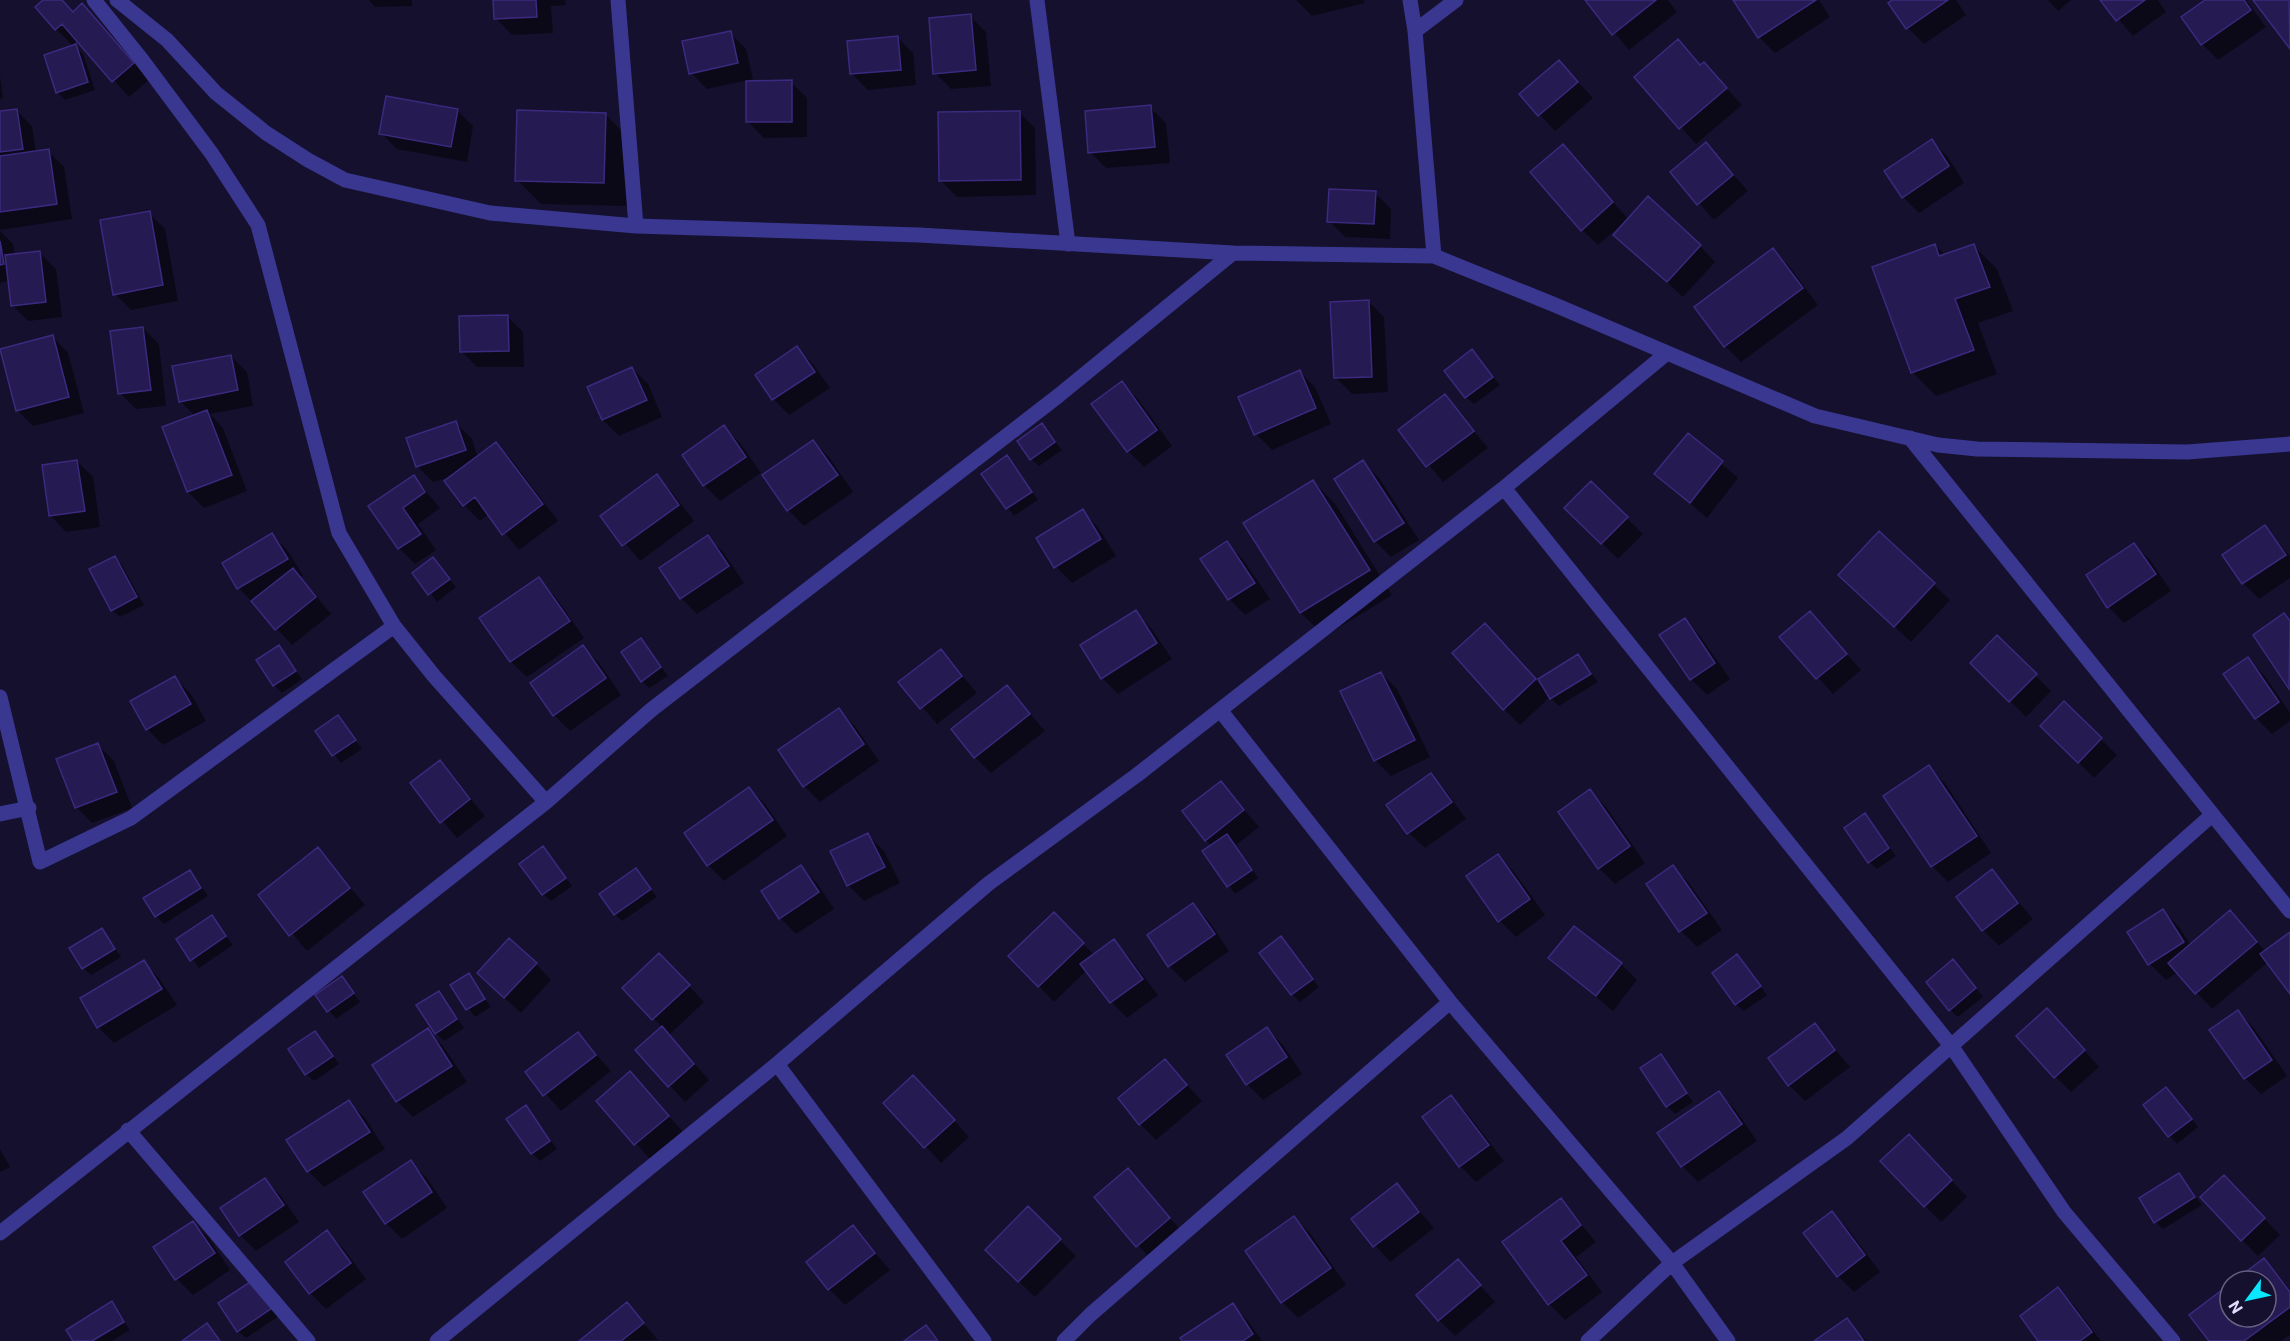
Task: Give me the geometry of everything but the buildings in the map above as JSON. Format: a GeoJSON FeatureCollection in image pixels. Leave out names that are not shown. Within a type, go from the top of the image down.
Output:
{"type":"FeatureCollection","features":[{"type":"Feature","properties":{"kind":"street"},"geometry":{"type":"LineString","coordinates":[[94,0],[212,154],[258,225],[339,533],[394,626],[434,676],[546,802]]}},
{"type":"Feature","properties":{"kind":"street"},"geometry":{"type":"LineString","coordinates":[[117,0],[167,40],[216,93],[258,127],[345,180],[490,213],[636,226],[919,235],[1233,253],[1434,256],[1815,416],[1910,438],[1977,449],[2082,451],[2187,452],[2290,444]]}},
{"type":"Feature","properties":{"kind":"street"},"geometry":{"type":"LineString","coordinates":[[618,0],[636,226]]}},
{"type":"Feature","properties":{"kind":"street"},"geometry":{"type":"LineString","coordinates":[[1037,0],[1068,244]]}},
{"type":"Feature","properties":{"kind":"street"},"geometry":{"type":"LineString","coordinates":[[1410,0],[1415,32],[1434,256]]}},
{"type":"Feature","properties":{"kind":"street"},"geometry":{"type":"LineString","coordinates":[[1415,32],[1456,0]]}},
{"type":"Feature","properties":{"kind":"street"},"geometry":{"type":"LineString","coordinates":[[0,1233],[546,802],[651,710],[1058,396],[1233,253]]}},
{"type":"Feature","properties":{"kind":"street"},"geometry":{"type":"LineString","coordinates":[[436,1341],[777,1064],[988,884],[1220,711],[1504,488],[1667,354]]}},
{"type":"Feature","properties":{"kind":"street"},"geometry":{"type":"LineString","coordinates":[[1910,438],[2212,815],[2289,906]]}},
{"type":"Feature","properties":{"kind":"street"},"geometry":{"type":"LineString","coordinates":[[1504,488],[1952,1047],[2064,1212],[2173,1341]]}},
{"type":"Feature","properties":{"kind":"street"},"geometry":{"type":"LineString","coordinates":[[0,697],[29,808],[40,862],[131,818],[394,626]]}},
{"type":"Feature","properties":{"kind":"street"},"geometry":{"type":"LineString","coordinates":[[1220,711],[1450,1002],[1672,1263],[1728,1341]]}},
{"type":"Feature","properties":{"kind":"street"},"geometry":{"type":"LineString","coordinates":[[0,814],[29,808]]}},
{"type":"Feature","properties":{"kind":"street"},"geometry":{"type":"LineString","coordinates":[[1588,1341],[1672,1263],[1847,1138],[2212,815]]}},
{"type":"Feature","properties":{"kind":"street"},"geometry":{"type":"LineString","coordinates":[[1064,1341],[1450,1002]]}},
{"type":"Feature","properties":{"kind":"street"},"geometry":{"type":"LineString","coordinates":[[777,1064],[984,1341]]}},
{"type":"Feature","properties":{"kind":"street"},"geometry":{"type":"LineString","coordinates":[[128,1130],[308,1341]]}}]}
